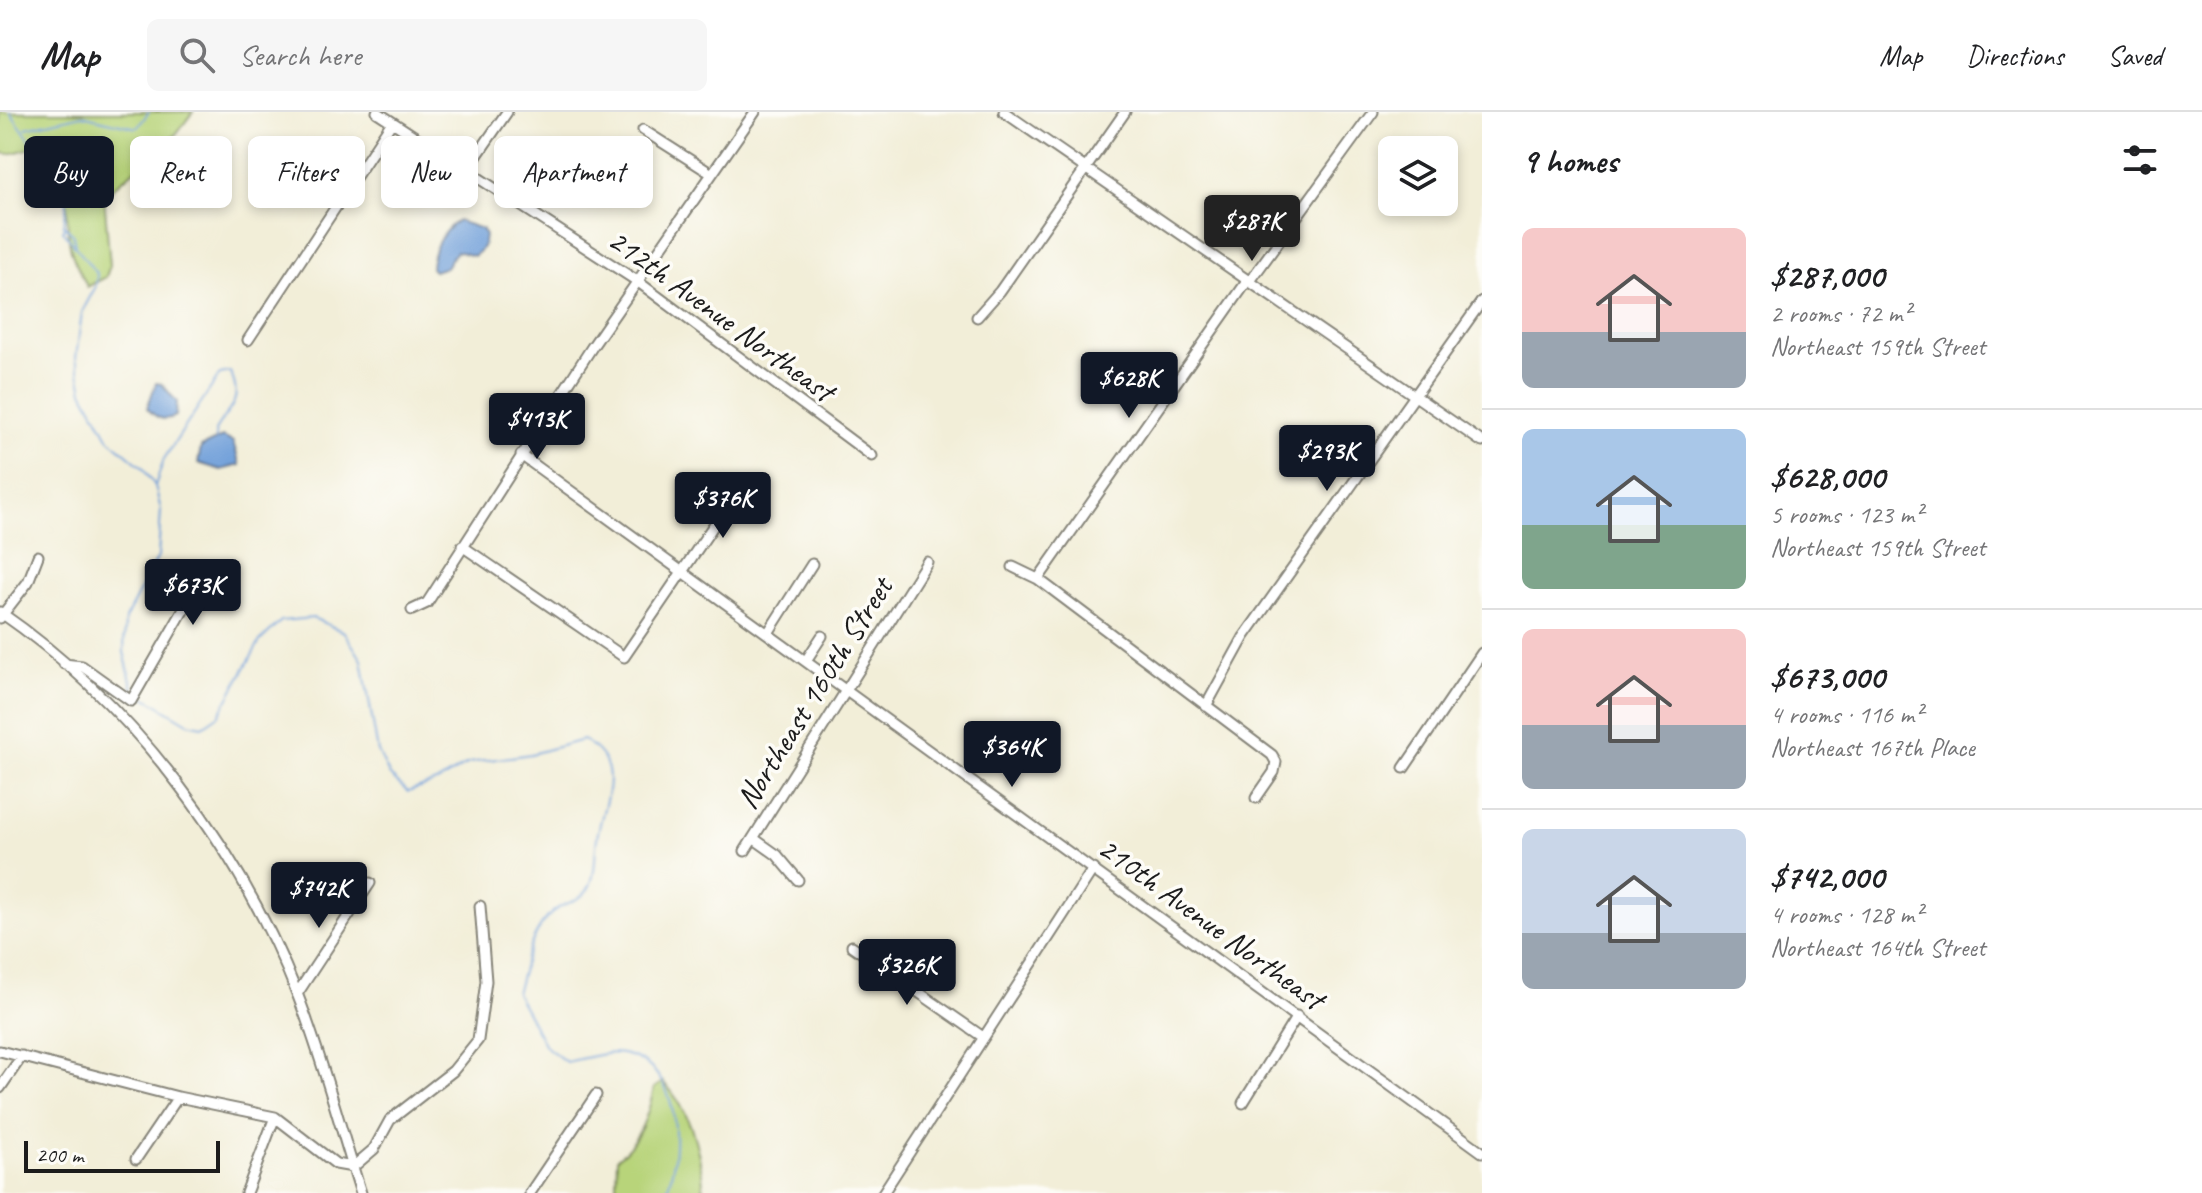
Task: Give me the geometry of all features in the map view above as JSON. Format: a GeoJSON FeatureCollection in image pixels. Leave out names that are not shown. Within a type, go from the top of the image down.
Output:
{"type":"FeatureCollection","features":[{"type":"Feature","properties":{"kind":"street","name":"212th Avenue Northeast"},"geometry":{"type":"LineString","coordinates":[[377,112],[414,136]]}},
{"type":"Feature","properties":{"kind":"street"},"geometry":{"type":"LineString","coordinates":[[478,154],[507,112]]}},
{"type":"Feature","properties":{"kind":"street"},"geometry":{"type":"LineString","coordinates":[[412,610],[427,603],[637,281],[755,112]]}},
{"type":"Feature","properties":{"kind":"street"},"geometry":{"type":"LineString","coordinates":[[1004,112],[1482,442]]}},
{"type":"Feature","properties":{"kind":"street"},"geometry":{"type":"LineString","coordinates":[[977,317],[1000,291],[1125,112]]}},
{"type":"Feature","properties":{"kind":"street"},"geometry":{"type":"LineString","coordinates":[[1038,579],[1373,112]]}},
{"type":"Feature","properties":{"kind":"street"},"geometry":{"type":"LineString","coordinates":[[248,340],[392,122]]}},
{"type":"Feature","properties":{"kind":"street"},"geometry":{"type":"LineString","coordinates":[[643,130],[712,174]]}},
{"type":"Feature","properties":{"kind":"street","name":"212th Avenue Northeast"},"geometry":{"type":"LineString","coordinates":[[478,177],[637,281],[872,456]]}},
{"type":"Feature","properties":{"kind":"street"},"geometry":{"type":"LineString","coordinates":[[1206,706],[1244,637],[1482,301]]}},
{"type":"Feature","properties":{"kind":"street","name":"210th Avenue Northeast"},"geometry":{"type":"LineString","coordinates":[[521,455],[807,659],[1482,1152]]}},
{"type":"Feature","properties":{"kind":"street"},"geometry":{"type":"LineString","coordinates":[[462,546],[624,657],[737,491]]}},
{"type":"Feature","properties":{"kind":"street"},"geometry":{"type":"LineString","coordinates":[[38,556],[28,582],[1,615],[64,664],[142,743],[207,825],[261,916],[297,994],[361,1193]]}},
{"type":"Feature","properties":{"kind":"street","name":"Northeast 160th Street"},"geometry":{"type":"LineString","coordinates":[[745,851],[849,691],[927,562]]}},
{"type":"Feature","properties":{"kind":"street"},"geometry":{"type":"LineString","coordinates":[[768,633],[812,564]]}},
{"type":"Feature","properties":{"kind":"street"},"geometry":{"type":"LineString","coordinates":[[64,664],[82,666],[128,701],[134,698],[195,590],[197,582],[189,566]]}},
{"type":"Feature","properties":{"kind":"street"},"geometry":{"type":"LineString","coordinates":[[1013,567],[1038,579],[1276,762],[1274,772],[1256,798]]}},
{"type":"Feature","properties":{"kind":"street"},"geometry":{"type":"LineString","coordinates":[[807,659],[822,636]]}},
{"type":"Feature","properties":{"kind":"street"},"geometry":{"type":"LineString","coordinates":[[1404,768],[1482,653]]}},
{"type":"Feature","properties":{"kind":"street"},"geometry":{"type":"LineString","coordinates":[[753,838],[777,855],[798,880]]}},
{"type":"Feature","properties":{"kind":"street"},"geometry":{"type":"LineString","coordinates":[[883,1193],[1093,869]]}},
{"type":"Feature","properties":{"kind":"street"},"geometry":{"type":"LineString","coordinates":[[297,994],[370,883]]}},
{"type":"Feature","properties":{"kind":"street"},"geometry":{"type":"LineString","coordinates":[[353,1167],[374,1149],[390,1120],[453,1071],[478,1040],[486,981],[480,906]]}},
{"type":"Feature","properties":{"kind":"street"},"geometry":{"type":"LineString","coordinates":[[852,946],[983,1037]]}},
{"type":"Feature","properties":{"kind":"street"},"geometry":{"type":"LineString","coordinates":[[1243,1103],[1297,1016]]}},
{"type":"Feature","properties":{"kind":"street"},"geometry":{"type":"LineString","coordinates":[[0,1051],[178,1097],[275,1117],[336,1164],[353,1167]]}},
{"type":"Feature","properties":{"kind":"street"},"geometry":{"type":"LineString","coordinates":[[0,1088],[22,1056]]}},
{"type":"Feature","properties":{"kind":"street"},"geometry":{"type":"LineString","coordinates":[[530,1193],[596,1095]]}},
{"type":"Feature","properties":{"kind":"street"},"geometry":{"type":"LineString","coordinates":[[136,1159],[178,1097]]}},
{"type":"Feature","properties":{"kind":"street"},"geometry":{"type":"LineString","coordinates":[[246,1193],[275,1117]]}},
{"type":"Feature","properties":{"kind":"green space"},"geometry":{"type":"Polygon","coordinates":[[[0,112],[193,112],[174,136],[130,136],[130,174],[114,187],[114,136],[24,136],[24,150],[0,153],[0,112]]]}},
{"type":"Feature","properties":{"kind":"green space"},"geometry":{"type":"Polygon","coordinates":[[[67,208],[105,208],[110,265],[106,277],[87,287],[71,251],[67,208]]]}},
{"type":"Feature","properties":{"kind":"green space"},"geometry":{"type":"Polygon","coordinates":[[[663,1082],[681,1105],[693,1133],[704,1193],[620,1193],[616,1184],[617,1158],[637,1136],[646,1118],[654,1088],[663,1082]]]}},
{"type":"Feature","properties":{"kind":"water"},"geometry":{"type":"Polygon","coordinates":[[[458,221],[482,229],[485,236],[483,247],[474,256],[456,251],[446,267],[434,271],[431,268],[436,248],[447,229],[458,221]]]}},
{"type":"Feature","properties":{"kind":"water"},"geometry":{"type":"Polygon","coordinates":[[[156,383],[162,384],[177,402],[176,416],[160,418],[147,408],[156,383]]]}},
{"type":"Feature","properties":{"kind":"water"},"geometry":{"type":"Polygon","coordinates":[[[222,437],[233,442],[240,465],[221,470],[198,463],[201,447],[222,437]]]}},
{"type":"Feature","properties":{"kind":"waterway"},"geometry":{"type":"LineString","coordinates":[[10,112],[64,187],[67,201],[63,231],[97,274],[96,286],[82,312],[76,358],[83,391],[109,439],[142,467],[155,486],[161,510],[158,557],[125,619],[124,652],[133,689]]}},
{"type":"Feature","properties":{"kind":"waterway"},"geometry":{"type":"LineString","coordinates":[[26,128],[82,115],[137,128],[149,112]]}},
{"type":"Feature","properties":{"kind":"waterway"},"geometry":{"type":"LineString","coordinates":[[63,224],[73,235],[75,245]]}},
{"type":"Feature","properties":{"kind":"waterway"},"geometry":{"type":"LineString","coordinates":[[155,486],[164,459],[220,374],[230,372],[235,398],[215,431],[216,439]]}},
{"type":"Feature","properties":{"kind":"waterway"},"geometry":{"type":"LineString","coordinates":[[138,693],[188,723],[203,726],[219,715],[260,641],[281,621],[313,618],[344,632],[362,660],[378,752],[390,776],[408,792],[439,781],[469,763],[531,754],[583,740],[596,750],[605,761],[609,784],[597,838],[592,880],[583,895],[554,911],[539,928],[529,949],[516,993],[545,1046],[566,1062],[616,1053],[642,1061],[657,1074],[667,1091],[675,1133],[666,1193]]}}]}
